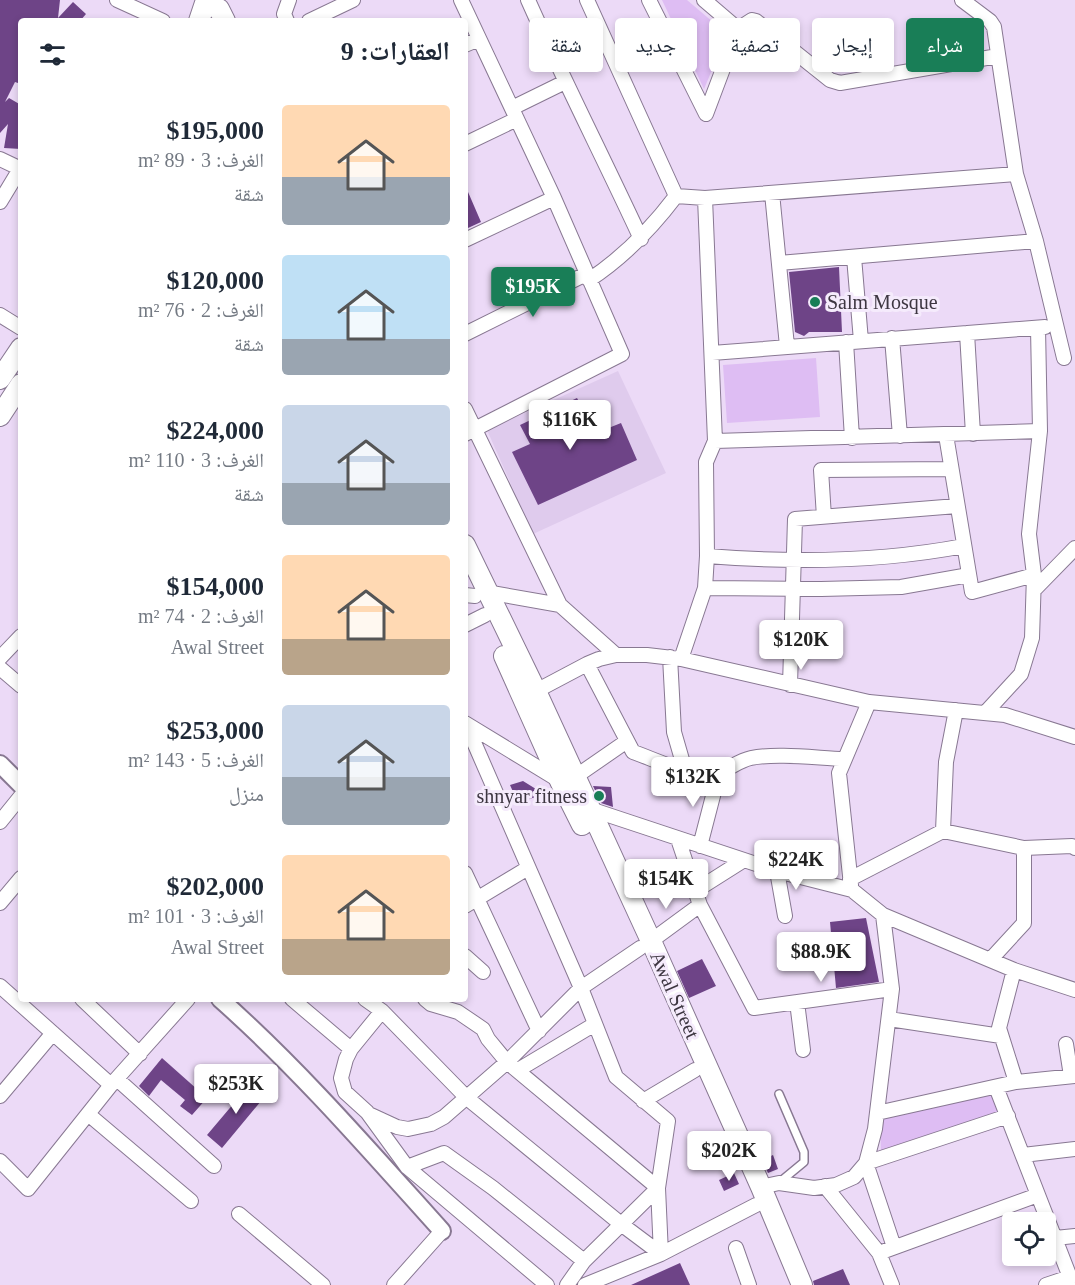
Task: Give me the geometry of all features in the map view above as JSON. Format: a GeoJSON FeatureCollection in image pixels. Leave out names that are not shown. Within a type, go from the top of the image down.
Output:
{"type":"FeatureCollection","features":[{"type":"Feature","properties":{"kind":"main road"},"geometry":{"type":"LineString","coordinates":[[0,379],[18,352]]}},
{"type":"Feature","properties":{"kind":"main road"},"geometry":{"type":"LineString","coordinates":[[0,416],[18,389]]}},
{"type":"Feature","properties":{"kind":"main road","name":"Awal Street"},"geometry":{"type":"LineString","coordinates":[[468,560],[475,594],[536,691],[567,779]]}},
{"type":"Feature","properties":{"kind":"main road","name":"Awal Street"},"geometry":{"type":"LineString","coordinates":[[468,581],[581,807],[765,1192],[801,1285]]}},
{"type":"Feature","properties":{"kind":"main road","name":"Awal Street"},"geometry":{"type":"LineString","coordinates":[[645,945],[695,1070],[765,1192],[789,1285]]}},
{"type":"Feature","properties":{"kind":"street"},"geometry":{"type":"LineString","coordinates":[[117,0],[156,18]]}},
{"type":"Feature","properties":{"kind":"street"},"geometry":{"type":"LineString","coordinates":[[286,18],[284,14],[289,0]]}},
{"type":"Feature","properties":{"kind":"street"},"geometry":{"type":"LineString","coordinates":[[315,18],[353,0]]}},
{"type":"Feature","properties":{"kind":"street"},"geometry":{"type":"LineString","coordinates":[[461,0],[554,198],[621,354],[470,432],[560,605],[616,655]]}},
{"type":"Feature","properties":{"kind":"street"},"geometry":{"type":"LineString","coordinates":[[528,0],[641,239]]}},
{"type":"Feature","properties":{"kind":"street"},"geometry":{"type":"LineString","coordinates":[[587,0],[676,196]]}},
{"type":"Feature","properties":{"kind":"street"},"geometry":{"type":"LineString","coordinates":[[649,0],[706,114],[722,72]]}},
{"type":"Feature","properties":{"kind":"street"},"geometry":{"type":"LineString","coordinates":[[704,0],[726,18]]}},
{"type":"Feature","properties":{"kind":"street"},"geometry":{"type":"LineString","coordinates":[[962,0],[990,21],[994,27],[1016,174],[1036,241],[1056,326],[1070,358],[1040,360]]}},
{"type":"Feature","properties":{"kind":"street"},"geometry":{"type":"LineString","coordinates":[[468,44],[479,39]]}},
{"type":"Feature","properties":{"kind":"street"},"geometry":{"type":"LineString","coordinates":[[800,56],[830,80],[840,83],[998,56]]}},
{"type":"Feature","properties":{"kind":"street"},"geometry":{"type":"LineString","coordinates":[[468,142],[565,82]]}},
{"type":"Feature","properties":{"kind":"street"},"geometry":{"type":"LineString","coordinates":[[0,159],[18,168]]}},
{"type":"Feature","properties":{"kind":"street"},"geometry":{"type":"LineString","coordinates":[[0,202],[18,174]]}},
{"type":"Feature","properties":{"kind":"street"},"geometry":{"type":"LineString","coordinates":[[676,196],[705,198],[1016,174]]}},
{"type":"Feature","properties":{"kind":"street"},"geometry":{"type":"LineString","coordinates":[[772,193],[787,346]]}},
{"type":"Feature","properties":{"kind":"street"},"geometry":{"type":"LineString","coordinates":[[468,333],[608,268],[641,239],[676,196]]}},
{"type":"Feature","properties":{"kind":"street"},"geometry":{"type":"LineString","coordinates":[[468,239],[554,198]]}},
{"type":"Feature","properties":{"kind":"street"},"geometry":{"type":"LineString","coordinates":[[685,770],[674,732],[676,658],[705,588],[706,462],[715,441],[705,198]]}},
{"type":"Feature","properties":{"kind":"street"},"geometry":{"type":"LineString","coordinates":[[779,263],[1036,241]]}},
{"type":"Feature","properties":{"kind":"street"},"geometry":{"type":"LineString","coordinates":[[854,256],[861,341]]}},
{"type":"Feature","properties":{"kind":"street"},"geometry":{"type":"LineString","coordinates":[[0,315],[18,326]]}},
{"type":"Feature","properties":{"kind":"street"},"geometry":{"type":"LineString","coordinates":[[712,353],[1056,326]]}},
{"type":"Feature","properties":{"kind":"street"},"geometry":{"type":"LineString","coordinates":[[986,712],[1021,674],[1027,661],[1032,638],[1034,575],[1029,534],[1040,431],[1038,328]]}},
{"type":"Feature","properties":{"kind":"street"},"geometry":{"type":"LineString","coordinates":[[967,333],[974,434]]}},
{"type":"Feature","properties":{"kind":"street"},"geometry":{"type":"LineString","coordinates":[[892,338],[900,436]]}},
{"type":"Feature","properties":{"kind":"street"},"geometry":{"type":"LineString","coordinates":[[846,342],[852,438]]}},
{"type":"Feature","properties":{"kind":"street"},"geometry":{"type":"LineString","coordinates":[[715,441],[1040,431]]}},
{"type":"Feature","properties":{"kind":"street"},"geometry":{"type":"LineString","coordinates":[[946,435],[972,592],[1034,575]]}},
{"type":"Feature","properties":{"kind":"street"},"geometry":{"type":"LineString","coordinates":[[824,517],[821,470],[951,469]]}},
{"type":"Feature","properties":{"kind":"street"},"geometry":{"type":"LineString","coordinates":[[790,685],[795,519],[957,506]]}},
{"type":"Feature","properties":{"kind":"street"},"geometry":{"type":"LineString","coordinates":[[707,556],[794,561],[912,554],[964,546]]}},
{"type":"Feature","properties":{"kind":"street"},"geometry":{"type":"LineString","coordinates":[[1034,590],[1075,548]]}},
{"type":"Feature","properties":{"kind":"street"},"geometry":{"type":"LineString","coordinates":[[705,588],[902,587],[969,575]]}},
{"type":"Feature","properties":{"kind":"street"},"geometry":{"type":"LineString","coordinates":[[475,594],[560,605]]}},
{"type":"Feature","properties":{"kind":"street"},"geometry":{"type":"LineString","coordinates":[[468,624],[485,615]]}},
{"type":"Feature","properties":{"kind":"street"},"geometry":{"type":"LineString","coordinates":[[0,658],[18,639]]}},
{"type":"Feature","properties":{"kind":"street"},"geometry":{"type":"LineString","coordinates":[[536,691],[587,664],[616,655],[647,655],[676,658],[869,702],[986,712],[1019,718],[1075,737]]}},
{"type":"Feature","properties":{"kind":"street"},"geometry":{"type":"LineString","coordinates":[[587,664],[633,752],[702,775],[714,774],[743,760],[758,757],[844,759]]}},
{"type":"Feature","properties":{"kind":"street"},"geometry":{"type":"LineString","coordinates":[[0,668],[18,683]]}},
{"type":"Feature","properties":{"kind":"street"},"geometry":{"type":"LineString","coordinates":[[851,885],[839,773],[869,702]]}},
{"type":"Feature","properties":{"kind":"street"},"geometry":{"type":"LineString","coordinates":[[943,831],[946,762],[956,710]]}},
{"type":"Feature","properties":{"kind":"street"},"geometry":{"type":"LineString","coordinates":[[468,725],[567,779],[627,741]]}},
{"type":"Feature","properties":{"kind":"street"},"geometry":{"type":"LineString","coordinates":[[468,730],[581,988],[616,1077],[668,1121],[658,1188],[661,1254]]}},
{"type":"Feature","properties":{"kind":"street"},"geometry":{"type":"LineString","coordinates":[[0,764],[18,782]]}},
{"type":"Feature","properties":{"kind":"street"},"geometry":{"type":"LineString","coordinates":[[700,846],[714,792],[714,774]]}},
{"type":"Feature","properties":{"kind":"street"},"geometry":{"type":"LineString","coordinates":[[0,822],[18,800]]}},
{"type":"Feature","properties":{"kind":"street"},"geometry":{"type":"LineString","coordinates":[[581,807],[777,871],[851,885],[883,915],[1014,970],[1075,990]]}},
{"type":"Feature","properties":{"kind":"street"},"geometry":{"type":"LineString","coordinates":[[851,885],[943,831],[1024,848],[1072,846],[1075,848]]}},
{"type":"Feature","properties":{"kind":"street"},"geometry":{"type":"LineString","coordinates":[[678,838],[700,905],[754,1008],[892,988]]}},
{"type":"Feature","properties":{"kind":"street"},"geometry":{"type":"LineString","coordinates":[[991,959],[1024,923],[1024,848]]}},
{"type":"Feature","properties":{"kind":"street"},"geometry":{"type":"LineString","coordinates":[[695,891],[744,860]]}},
{"type":"Feature","properties":{"kind":"street"},"geometry":{"type":"LineString","coordinates":[[471,903],[528,868]]}},
{"type":"Feature","properties":{"kind":"street"},"geometry":{"type":"LineString","coordinates":[[777,871],[785,916]]}},
{"type":"Feature","properties":{"kind":"street"},"geometry":{"type":"LineString","coordinates":[[0,903],[18,882]]}},
{"type":"Feature","properties":{"kind":"street"},"geometry":{"type":"LineString","coordinates":[[468,888],[471,903],[538,1031]]}},
{"type":"Feature","properties":{"kind":"street"},"geometry":{"type":"LineString","coordinates":[[512,1066],[538,1031],[581,988],[700,905]]}},
{"type":"Feature","properties":{"kind":"street"},"geometry":{"type":"LineString","coordinates":[[585,1285],[661,1254],[765,1192],[836,1185],[854,1177],[866,1163],[877,1113],[892,988],[883,915]]}},
{"type":"Feature","properties":{"kind":"street"},"geometry":{"type":"LineString","coordinates":[[468,959],[483,972]]}},
{"type":"Feature","properties":{"kind":"street"},"geometry":{"type":"LineString","coordinates":[[1014,970],[999,1028],[1016,1082]]}},
{"type":"Feature","properties":{"kind":"street"},"geometry":{"type":"LineString","coordinates":[[0,986],[18,997]]}},
{"type":"Feature","properties":{"kind":"street"},"geometry":{"type":"LineString","coordinates":[[85,1002],[140,1054]]}},
{"type":"Feature","properties":{"kind":"street"},"geometry":{"type":"LineString","coordinates":[[0,1161],[28,1189],[114,1082],[185,1002]]}},
{"type":"Feature","properties":{"kind":"street"},"geometry":{"type":"LineString","coordinates":[[223,1002],[251,1026],[318,1094],[442,1231],[394,1285]]}},
{"type":"Feature","properties":{"kind":"street"},"geometry":{"type":"LineString","coordinates":[[300,1002],[351,1049]]}},
{"type":"Feature","properties":{"kind":"street"},"geometry":{"type":"LineString","coordinates":[[369,1002],[382,1011],[467,1098],[661,1254]]}},
{"type":"Feature","properties":{"kind":"street"},"geometry":{"type":"LineString","coordinates":[[429,1002],[458,1012],[483,1029],[512,1066],[658,1188]]}},
{"type":"Feature","properties":{"kind":"street"},"geometry":{"type":"LineString","coordinates":[[797,1002],[803,1050]]}},
{"type":"Feature","properties":{"kind":"street"},"geometry":{"type":"LineString","coordinates":[[27,1003],[53,1033],[214,1166]]}},
{"type":"Feature","properties":{"kind":"street"},"geometry":{"type":"LineString","coordinates":[[382,1011],[351,1049],[342,1070],[341,1084],[345,1092],[367,1112],[407,1167],[547,1285]]}},
{"type":"Feature","properties":{"kind":"street"},"geometry":{"type":"LineString","coordinates":[[889,1019],[1001,1036]]}},
{"type":"Feature","properties":{"kind":"street"},"geometry":{"type":"LineString","coordinates":[[367,1112],[397,1127],[417,1128],[444,1117],[512,1066],[595,1024]]}},
{"type":"Feature","properties":{"kind":"street"},"geometry":{"type":"LineString","coordinates":[[0,1096],[53,1033]]}},
{"type":"Feature","properties":{"kind":"street"},"geometry":{"type":"LineString","coordinates":[[877,1113],[1016,1082],[1073,1076],[1066,1044]]}},
{"type":"Feature","properties":{"kind":"street"},"geometry":{"type":"LineString","coordinates":[[643,1101],[695,1070]]}},
{"type":"Feature","properties":{"kind":"street"},"geometry":{"type":"LineString","coordinates":[[996,1087],[1045,1212]]}},
{"type":"Feature","properties":{"kind":"street"},"geometry":{"type":"LineString","coordinates":[[88,1114],[191,1201]]}},
{"type":"Feature","properties":{"kind":"street"},"geometry":{"type":"LineString","coordinates":[[866,1163],[1008,1116]]}},
{"type":"Feature","properties":{"kind":"street"},"geometry":{"type":"LineString","coordinates":[[1023,1155],[1075,1149]]}},
{"type":"Feature","properties":{"kind":"street"},"geometry":{"type":"LineString","coordinates":[[407,1167],[444,1153],[502,1195],[584,1261]]}},
{"type":"Feature","properties":{"kind":"street"},"geometry":{"type":"LineString","coordinates":[[866,1163],[894,1247]]}},
{"type":"Feature","properties":{"kind":"street"},"geometry":{"type":"LineString","coordinates":[[825,1186],[879,1253],[892,1285]]}},
{"type":"Feature","properties":{"kind":"street"},"geometry":{"type":"LineString","coordinates":[[567,1285],[584,1261],[658,1188]]}},
{"type":"Feature","properties":{"kind":"street"},"geometry":{"type":"LineString","coordinates":[[879,1253],[1038,1195]]}},
{"type":"Feature","properties":{"kind":"street"},"geometry":{"type":"LineString","coordinates":[[239,1214],[323,1285]]}},
{"type":"Feature","properties":{"kind":"street"},"geometry":{"type":"LineString","coordinates":[[1056,1238],[1075,1236]]}},
{"type":"Feature","properties":{"kind":"street"},"geometry":{"type":"LineString","coordinates":[[1046,1285],[1072,1281],[1056,1241]]}},
{"type":"Feature","properties":{"kind":"street"},"geometry":{"type":"LineString","coordinates":[[736,1248],[749,1285]]}},
{"type":"Feature","properties":{"kind":"lane"},"geometry":{"type":"LineString","coordinates":[[765,1192],[804,1162],[804,1152],[779,1094]]}},
{"type":"Feature","properties":{"kind":"shaded area"},"geometry":{"type":"Polygon","coordinates":[[[662,0],[687,0],[709,19],[709,72],[711,72],[704,89],[696,72],[697,18],[670,18],[662,0]]]}},
{"type":"Feature","properties":{"kind":"shaded area"},"geometry":{"type":"Polygon","coordinates":[[[816,358],[820,417],[727,423],[723,365],[816,358]]]}},
{"type":"Feature","properties":{"kind":"shaded area"},"geometry":{"type":"Polygon","coordinates":[[[618,371],[666,473],[533,534],[487,430],[618,371]]]}},
{"type":"Feature","properties":{"kind":"shaded area"},"geometry":{"type":"Polygon","coordinates":[[[994,1092],[1002,1112],[881,1155],[880,1116],[994,1092]]]}},
{"type":"Feature","properties":{"kind":"building"},"geometry":{"type":"Polygon","coordinates":[[[0,0],[60,0],[58,18],[18,18],[18,83],[15,82],[5,102],[9,98],[18,103],[18,149],[4,148],[8,124],[0,133],[0,0]]]}},
{"type":"Feature","properties":{"kind":"building"},"geometry":{"type":"Polygon","coordinates":[[[73,2],[86,14],[83,18],[58,18],[73,2]]]}},
{"type":"Feature","properties":{"kind":"building"},"geometry":{"type":"Polygon","coordinates":[[[468,192],[481,222],[468,228],[468,192]]]}},
{"type":"Feature","properties":{"kind":"building","name":"Salm Mosque"},"geometry":{"type":"Polygon","coordinates":[[[839,267],[842,332],[809,332],[804,336],[795,332],[789,272],[839,267]]]}},
{"type":"Feature","properties":{"kind":"building"},"geometry":{"type":"Polygon","coordinates":[[[577,398],[589,421],[599,416],[606,429],[621,423],[637,460],[538,505],[512,452],[530,444],[520,425],[577,398]]]}},
{"type":"Feature","properties":{"kind":"building"},"geometry":{"type":"Polygon","coordinates":[[[523,781],[544,794],[518,803],[510,785],[523,781]]]}},
{"type":"Feature","properties":{"kind":"building"},"geometry":{"type":"Polygon","coordinates":[[[593,786],[611,787],[613,807],[601,803],[593,786]]]}},
{"type":"Feature","properties":{"kind":"building"},"geometry":{"type":"Polygon","coordinates":[[[866,918],[879,982],[836,988],[830,922],[866,918]]]}},
{"type":"Feature","properties":{"kind":"building"},"geometry":{"type":"Polygon","coordinates":[[[702,959],[716,986],[689,998],[677,971],[702,959]]]}},
{"type":"Feature","properties":{"kind":"building"},"geometry":{"type":"Polygon","coordinates":[[[162,1058],[207,1098],[192,1115],[180,1106],[185,1100],[161,1080],[149,1096],[139,1086],[162,1058]]]}},
{"type":"Feature","properties":{"kind":"building"},"geometry":{"type":"Polygon","coordinates":[[[251,1083],[266,1095],[222,1148],[207,1135],[251,1083]]]}},
{"type":"Feature","properties":{"kind":"building"},"geometry":{"type":"Polygon","coordinates":[[[773,1155],[778,1169],[768,1173],[762,1160],[773,1155]]]}},
{"type":"Feature","properties":{"kind":"building"},"geometry":{"type":"Polygon","coordinates":[[[734,1173],[739,1184],[724,1191],[719,1180],[734,1173]]]}},
{"type":"Feature","properties":{"kind":"building"},"geometry":{"type":"Polygon","coordinates":[[[680,1263],[690,1285],[631,1285],[680,1263]]]}},
{"type":"Feature","properties":{"kind":"building"},"geometry":{"type":"Polygon","coordinates":[[[843,1269],[850,1285],[814,1285],[813,1281],[843,1269]]]}},
{"type":"Feature","properties":{"kind":"place","name":"Salm Mosque"},"geometry":{"type":"Point","coordinates":[815,302]}},
{"type":"Feature","properties":{"kind":"place","name":"shnyar fitness"},"geometry":{"type":"Point","coordinates":[599,796]}}]}
